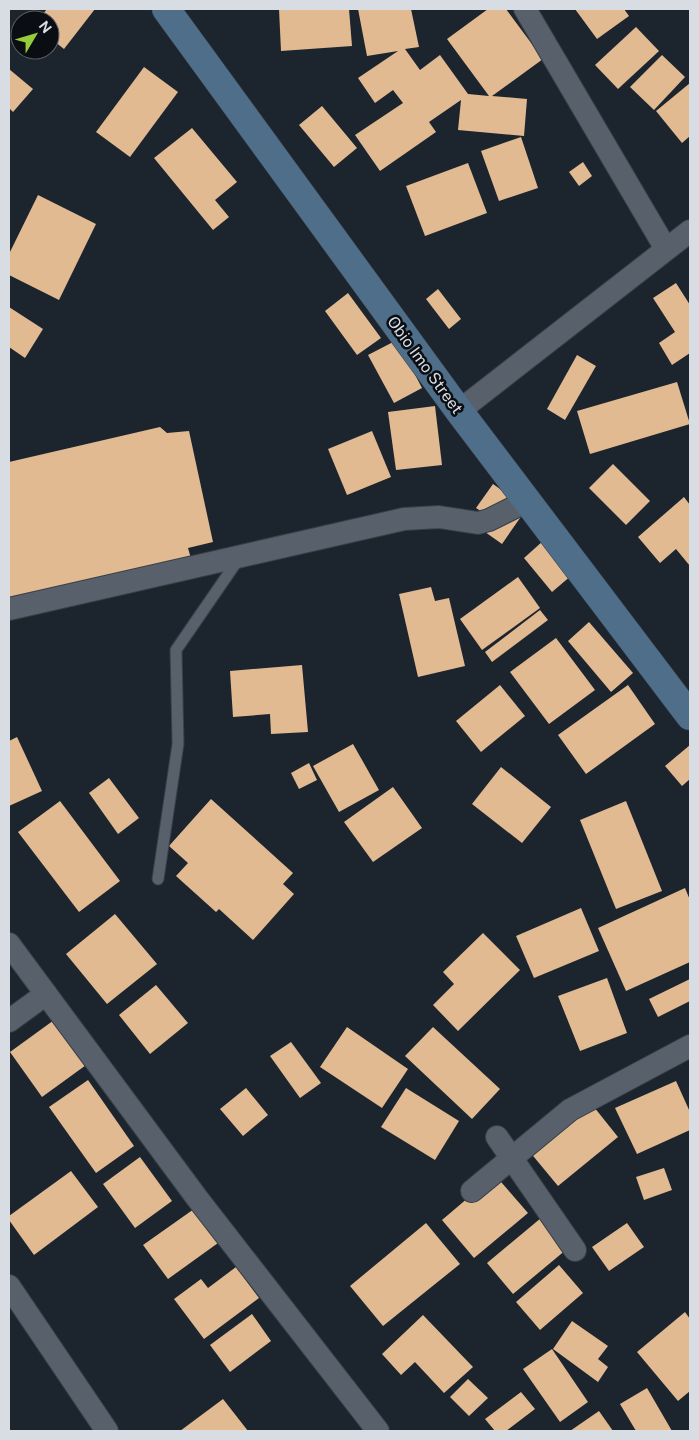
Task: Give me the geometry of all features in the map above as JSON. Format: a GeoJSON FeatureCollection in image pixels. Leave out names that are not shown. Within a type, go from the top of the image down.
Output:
{"type":"FeatureCollection","features":[{"type":"Feature","properties":{"kind":"street","name":"Obio Imo Street"},"geometry":{"type":"LineString","coordinates":[[166,9],[459,411],[690,716]]}},
{"type":"Feature","properties":{"kind":"street"},"geometry":{"type":"LineString","coordinates":[[525,9],[666,250]]}},
{"type":"Feature","properties":{"kind":"street"},"geometry":{"type":"LineString","coordinates":[[459,411],[690,230]]}},
{"type":"Feature","properties":{"kind":"street"},"geometry":{"type":"LineString","coordinates":[[9,609],[404,518],[439,517],[478,523],[489,520],[527,501]]}},
{"type":"Feature","properties":{"kind":"street"},"geometry":{"type":"LineString","coordinates":[[9,944],[197,1198],[378,1431]]}},
{"type":"Feature","properties":{"kind":"street"},"geometry":{"type":"LineString","coordinates":[[9,1021],[46,994]]}},
{"type":"Feature","properties":{"kind":"street"},"geometry":{"type":"LineString","coordinates":[[472,1192],[570,1110],[690,1046]]}},
{"type":"Feature","properties":{"kind":"street"},"geometry":{"type":"LineString","coordinates":[[497,1137],[513,1157],[575,1250]]}},
{"type":"Feature","properties":{"kind":"street"},"geometry":{"type":"LineString","coordinates":[[9,1286],[106,1431]]}},
{"type":"Feature","properties":{"kind":"lane"},"geometry":{"type":"LineString","coordinates":[[158,879],[178,744],[176,650],[241,556]]}},
{"type":"Feature","properties":{"kind":"building"},"geometry":{"type":"Polygon","coordinates":[[[95,9],[64,49],[60,46],[60,10],[46,10],[95,9]]]}},
{"type":"Feature","properties":{"kind":"building"},"geometry":{"type":"Polygon","coordinates":[[[279,9],[349,9],[352,46],[281,51],[279,9]]]}},
{"type":"Feature","properties":{"kind":"building"},"geometry":{"type":"Polygon","coordinates":[[[358,9],[411,9],[419,47],[405,49],[420,70],[440,55],[468,94],[489,96],[447,39],[488,9],[506,9],[543,59],[492,96],[527,99],[524,136],[458,130],[461,100],[429,122],[436,132],[380,171],[355,135],[403,103],[393,90],[375,103],[358,78],[398,51],[367,56],[358,9]]]}},
{"type":"Feature","properties":{"kind":"building"},"geometry":{"type":"Polygon","coordinates":[[[575,9],[624,9],[629,16],[597,39],[575,9]]]}},
{"type":"Feature","properties":{"kind":"building"},"geometry":{"type":"Polygon","coordinates":[[[636,27],[659,51],[618,89],[595,65],[636,27]]]}},
{"type":"Feature","properties":{"kind":"building"},"geometry":{"type":"Polygon","coordinates":[[[662,55],[685,77],[654,110],[630,87],[662,55]]]}},
{"type":"Feature","properties":{"kind":"building"},"geometry":{"type":"Polygon","coordinates":[[[144,67],[178,92],[130,157],[96,132],[144,67]]]}},
{"type":"Feature","properties":{"kind":"building"},"geometry":{"type":"Polygon","coordinates":[[[9,69],[33,89],[13,112],[9,108],[9,69]]]}},
{"type":"Feature","properties":{"kind":"building"},"geometry":{"type":"Polygon","coordinates":[[[690,83],[690,136],[682,143],[656,111],[690,83]]]}},
{"type":"Feature","properties":{"kind":"building"},"geometry":{"type":"Polygon","coordinates":[[[322,106],[357,148],[334,167],[299,125],[322,106]]]}},
{"type":"Feature","properties":{"kind":"building"},"geometry":{"type":"Polygon","coordinates":[[[192,128],[237,182],[215,200],[229,217],[213,230],[154,158],[192,128]]]}},
{"type":"Feature","properties":{"kind":"building"},"geometry":{"type":"Polygon","coordinates":[[[521,137],[538,188],[499,201],[481,151],[521,137]]]}},
{"type":"Feature","properties":{"kind":"building"},"geometry":{"type":"Polygon","coordinates":[[[583,162],[592,176],[579,186],[569,172],[583,162]]]}},
{"type":"Feature","properties":{"kind":"building"},"geometry":{"type":"Polygon","coordinates":[[[468,163],[487,213],[425,236],[406,186],[468,163]]]}},
{"type":"Feature","properties":{"kind":"building"},"geometry":{"type":"Polygon","coordinates":[[[38,195],[96,224],[59,300],[9,275],[9,254],[38,195]]]}},
{"type":"Feature","properties":{"kind":"building"},"geometry":{"type":"Polygon","coordinates":[[[676,283],[690,305],[690,353],[672,365],[659,343],[675,332],[653,298],[676,283]]]}},
{"type":"Feature","properties":{"kind":"building"},"geometry":{"type":"Polygon","coordinates":[[[438,289],[461,319],[449,329],[426,299],[438,289]]]}},
{"type":"Feature","properties":{"kind":"building"},"geometry":{"type":"Polygon","coordinates":[[[348,293],[381,338],[357,355],[325,311],[348,293]]]}},
{"type":"Feature","properties":{"kind":"building"},"geometry":{"type":"Polygon","coordinates":[[[9,307],[43,329],[25,358],[9,347],[9,307]]]}},
{"type":"Feature","properties":{"kind":"building"},"geometry":{"type":"Polygon","coordinates":[[[397,340],[422,388],[394,403],[368,355],[397,340]]]}},
{"type":"Feature","properties":{"kind":"building"},"geometry":{"type":"Polygon","coordinates":[[[577,355],[596,366],[565,420],[547,409],[577,355]]]}},
{"type":"Feature","properties":{"kind":"building"},"geometry":{"type":"Polygon","coordinates":[[[677,382],[690,424],[590,454],[577,411],[677,382]]]}},
{"type":"Feature","properties":{"kind":"building"},"geometry":{"type":"Polygon","coordinates":[[[435,406],[442,465],[396,470],[388,412],[435,406]]]}},
{"type":"Feature","properties":{"kind":"building"},"geometry":{"type":"Polygon","coordinates":[[[160,427],[167,433],[189,431],[213,542],[188,548],[192,562],[9,602],[9,462],[160,427]]]}},
{"type":"Feature","properties":{"kind":"building"},"geometry":{"type":"Polygon","coordinates":[[[372,431],[391,477],[347,495],[328,449],[372,431]]]}},
{"type":"Feature","properties":{"kind":"building"},"geometry":{"type":"Polygon","coordinates":[[[613,464],[650,501],[626,525],[589,488],[613,464]]]}},
{"type":"Feature","properties":{"kind":"building"},"geometry":{"type":"Polygon","coordinates":[[[493,484],[527,508],[502,544],[478,527],[487,515],[476,508],[493,484]]]}},
{"type":"Feature","properties":{"kind":"building"},"geometry":{"type":"Polygon","coordinates":[[[684,497],[690,505],[690,566],[676,549],[660,563],[638,537],[684,497]]]}},
{"type":"Feature","properties":{"kind":"building"},"geometry":{"type":"Polygon","coordinates":[[[543,541],[572,575],[552,592],[524,558],[543,541]]]}},
{"type":"Feature","properties":{"kind":"building"},"geometry":{"type":"Polygon","coordinates":[[[518,577],[540,608],[482,650],[460,619],[518,577]]]}},
{"type":"Feature","properties":{"kind":"building"},"geometry":{"type":"Polygon","coordinates":[[[431,587],[435,601],[449,598],[465,666],[418,677],[399,594],[431,587]]]}},
{"type":"Feature","properties":{"kind":"building"},"geometry":{"type":"Polygon","coordinates":[[[540,610],[548,620],[492,662],[485,652],[540,610]]]}},
{"type":"Feature","properties":{"kind":"building"},"geometry":{"type":"Polygon","coordinates":[[[589,622],[633,673],[611,692],[568,641],[589,622]]]}},
{"type":"Feature","properties":{"kind":"building"},"geometry":{"type":"Polygon","coordinates":[[[556,638],[595,690],[549,724],[510,672],[556,638]]]}},
{"type":"Feature","properties":{"kind":"building"},"geometry":{"type":"Polygon","coordinates":[[[302,665],[308,732],[271,734],[270,714],[233,717],[230,671],[302,665]]]}},
{"type":"Feature","properties":{"kind":"building"},"geometry":{"type":"Polygon","coordinates":[[[500,685],[525,716],[481,752],[456,721],[500,685]]]}},
{"type":"Feature","properties":{"kind":"building"},"geometry":{"type":"Polygon","coordinates":[[[628,685],[655,724],[586,774],[558,735],[628,685]]]}},
{"type":"Feature","properties":{"kind":"building"},"geometry":{"type":"Polygon","coordinates":[[[17,737],[42,791],[9,806],[9,741],[17,737]]]}},
{"type":"Feature","properties":{"kind":"building"},"geometry":{"type":"Polygon","coordinates":[[[353,744],[379,790],[339,812],[313,766],[353,744]]]}},
{"type":"Feature","properties":{"kind":"building"},"geometry":{"type":"Polygon","coordinates":[[[690,745],[690,779],[682,786],[665,766],[690,745]]]}},
{"type":"Feature","properties":{"kind":"building"},"geometry":{"type":"Polygon","coordinates":[[[309,763],[317,780],[299,789],[291,773],[309,763]]]}},
{"type":"Feature","properties":{"kind":"building"},"geometry":{"type":"Polygon","coordinates":[[[501,767],[551,807],[522,843],[472,804],[501,767]]]}},
{"type":"Feature","properties":{"kind":"building"},"geometry":{"type":"Polygon","coordinates":[[[109,778],[139,818],[118,834],[89,793],[109,778]]]}},
{"type":"Feature","properties":{"kind":"building"},"geometry":{"type":"Polygon","coordinates":[[[393,787],[422,828],[373,862],[344,822],[393,787]]]}},
{"type":"Feature","properties":{"kind":"building"},"geometry":{"type":"Polygon","coordinates":[[[211,799],[293,873],[283,884],[294,894],[253,940],[219,909],[216,912],[176,876],[188,863],[169,846],[211,799]]]}},
{"type":"Feature","properties":{"kind":"building"},"geometry":{"type":"Polygon","coordinates":[[[60,801],[120,881],[79,912],[18,832],[60,801]]]}},
{"type":"Feature","properties":{"kind":"building"},"geometry":{"type":"Polygon","coordinates":[[[626,801],[662,891],[616,909],[580,820],[626,801]]]}},
{"type":"Feature","properties":{"kind":"building"},"geometry":{"type":"Polygon","coordinates":[[[685,888],[690,900],[690,962],[626,991],[598,928],[685,888]]]}},
{"type":"Feature","properties":{"kind":"building"},"geometry":{"type":"Polygon","coordinates":[[[581,908],[599,951],[534,978],[516,936],[581,908]]]}},
{"type":"Feature","properties":{"kind":"building"},"geometry":{"type":"Polygon","coordinates":[[[115,914],[157,964],[107,1004],[66,954],[115,914]]]}},
{"type":"Feature","properties":{"kind":"building"},"geometry":{"type":"Polygon","coordinates":[[[483,933],[520,970],[458,1031],[433,1005],[454,984],[443,972],[483,933]]]}},
{"type":"Feature","properties":{"kind":"building"},"geometry":{"type":"Polygon","coordinates":[[[607,978],[627,1033],[580,1051],[558,996],[607,978]]]}},
{"type":"Feature","properties":{"kind":"building"},"geometry":{"type":"Polygon","coordinates":[[[690,979],[690,1001],[658,1017],[649,999],[690,979]]]}},
{"type":"Feature","properties":{"kind":"building"},"geometry":{"type":"Polygon","coordinates":[[[156,985],[188,1023],[150,1054],[119,1015],[156,985]]]}},
{"type":"Feature","properties":{"kind":"building"},"geometry":{"type":"Polygon","coordinates":[[[61,1015],[93,1060],[42,1097],[10,1052],[61,1015]]]}},
{"type":"Feature","properties":{"kind":"building"},"geometry":{"type":"Polygon","coordinates":[[[347,1027],[408,1069],[382,1108],[320,1067],[347,1027]]]}},
{"type":"Feature","properties":{"kind":"building"},"geometry":{"type":"Polygon","coordinates":[[[433,1027],[500,1089],[472,1119],[405,1056],[433,1027]]]}},
{"type":"Feature","properties":{"kind":"building"},"geometry":{"type":"Polygon","coordinates":[[[291,1042],[321,1083],[300,1098],[270,1056],[291,1042]]]}},
{"type":"Feature","properties":{"kind":"building"},"geometry":{"type":"Polygon","coordinates":[[[88,1080],[134,1146],[96,1173],[49,1107],[88,1080]]]}},
{"type":"Feature","properties":{"kind":"building"},"geometry":{"type":"Polygon","coordinates":[[[676,1081],[690,1112],[690,1130],[637,1154],[615,1108],[676,1081]]]}},
{"type":"Feature","properties":{"kind":"building"},"geometry":{"type":"Polygon","coordinates":[[[246,1088],[268,1115],[243,1136],[220,1109],[246,1088]]]}},
{"type":"Feature","properties":{"kind":"building"},"geometry":{"type":"Polygon","coordinates":[[[406,1088],[459,1121],[435,1160],[381,1127],[406,1088]]]}},
{"type":"Feature","properties":{"kind":"building"},"geometry":{"type":"Polygon","coordinates":[[[590,1102],[618,1137],[558,1186],[529,1151],[590,1102]]]}},
{"type":"Feature","properties":{"kind":"building"},"geometry":{"type":"Polygon","coordinates":[[[140,1157],[172,1201],[135,1228],[103,1184],[140,1157]]]}},
{"type":"Feature","properties":{"kind":"building"},"geometry":{"type":"Polygon","coordinates":[[[664,1168],[672,1190],[644,1200],[636,1177],[664,1168]]]}},
{"type":"Feature","properties":{"kind":"building"},"geometry":{"type":"Polygon","coordinates":[[[71,1171],[98,1207],[34,1255],[9,1220],[9,1216],[71,1171]]]}},
{"type":"Feature","properties":{"kind":"building"},"geometry":{"type":"Polygon","coordinates":[[[495,1175],[528,1213],[474,1258],[442,1220],[495,1175]]]}},
{"type":"Feature","properties":{"kind":"building"},"geometry":{"type":"Polygon","coordinates":[[[194,1209],[218,1243],[168,1279],[143,1245],[194,1209]]]}},
{"type":"Feature","properties":{"kind":"building"},"geometry":{"type":"Polygon","coordinates":[[[541,1218],[567,1249],[513,1294],[487,1263],[541,1218]]]}},
{"type":"Feature","properties":{"kind":"building"},"geometry":{"type":"Polygon","coordinates":[[[426,1223],[460,1264],[383,1326],[350,1286],[426,1223]]]}},
{"type":"Feature","properties":{"kind":"building"},"geometry":{"type":"Polygon","coordinates":[[[627,1223],[644,1247],[609,1271],[592,1247],[627,1223]]]}},
{"type":"Feature","properties":{"kind":"building"},"geometry":{"type":"Polygon","coordinates":[[[559,1265],[583,1293],[540,1330],[516,1302],[559,1265]]]}},
{"type":"Feature","properties":{"kind":"building"},"geometry":{"type":"Polygon","coordinates":[[[236,1267],[259,1298],[204,1339],[174,1299],[201,1279],[208,1288],[236,1267]]]}},
{"type":"Feature","properties":{"kind":"building"},"geometry":{"type":"Polygon","coordinates":[[[685,1312],[690,1319],[690,1391],[678,1401],[637,1352],[685,1312]]]}},
{"type":"Feature","properties":{"kind":"building"},"geometry":{"type":"Polygon","coordinates":[[[252,1314],[271,1341],[230,1372],[210,1345],[252,1314]]]}},
{"type":"Feature","properties":{"kind":"building"},"geometry":{"type":"Polygon","coordinates":[[[423,1315],[473,1367],[444,1393],[415,1362],[401,1375],[382,1354],[423,1315]]]}},
{"type":"Feature","properties":{"kind":"building"},"geometry":{"type":"Polygon","coordinates":[[[572,1321],[608,1346],[598,1359],[608,1367],[598,1382],[553,1349],[572,1321]]]}},
{"type":"Feature","properties":{"kind":"building"},"geometry":{"type":"Polygon","coordinates":[[[552,1349],[588,1402],[560,1422],[523,1369],[552,1349]]]}},
{"type":"Feature","properties":{"kind":"building"},"geometry":{"type":"Polygon","coordinates":[[[468,1379],[488,1398],[469,1416],[450,1397],[468,1379]]]}},
{"type":"Feature","properties":{"kind":"building"},"geometry":{"type":"Polygon","coordinates":[[[647,1388],[672,1431],[636,1431],[620,1404],[647,1388]]]}},
{"type":"Feature","properties":{"kind":"building"},"geometry":{"type":"Polygon","coordinates":[[[521,1392],[535,1409],[506,1431],[495,1431],[485,1419],[521,1392]]]}},
{"type":"Feature","properties":{"kind":"building"},"geometry":{"type":"Polygon","coordinates":[[[223,1399],[248,1431],[180,1431],[223,1399]]]}},
{"type":"Feature","properties":{"kind":"building"},"geometry":{"type":"Polygon","coordinates":[[[599,1411],[613,1431],[570,1431],[599,1411]]]}}]}
